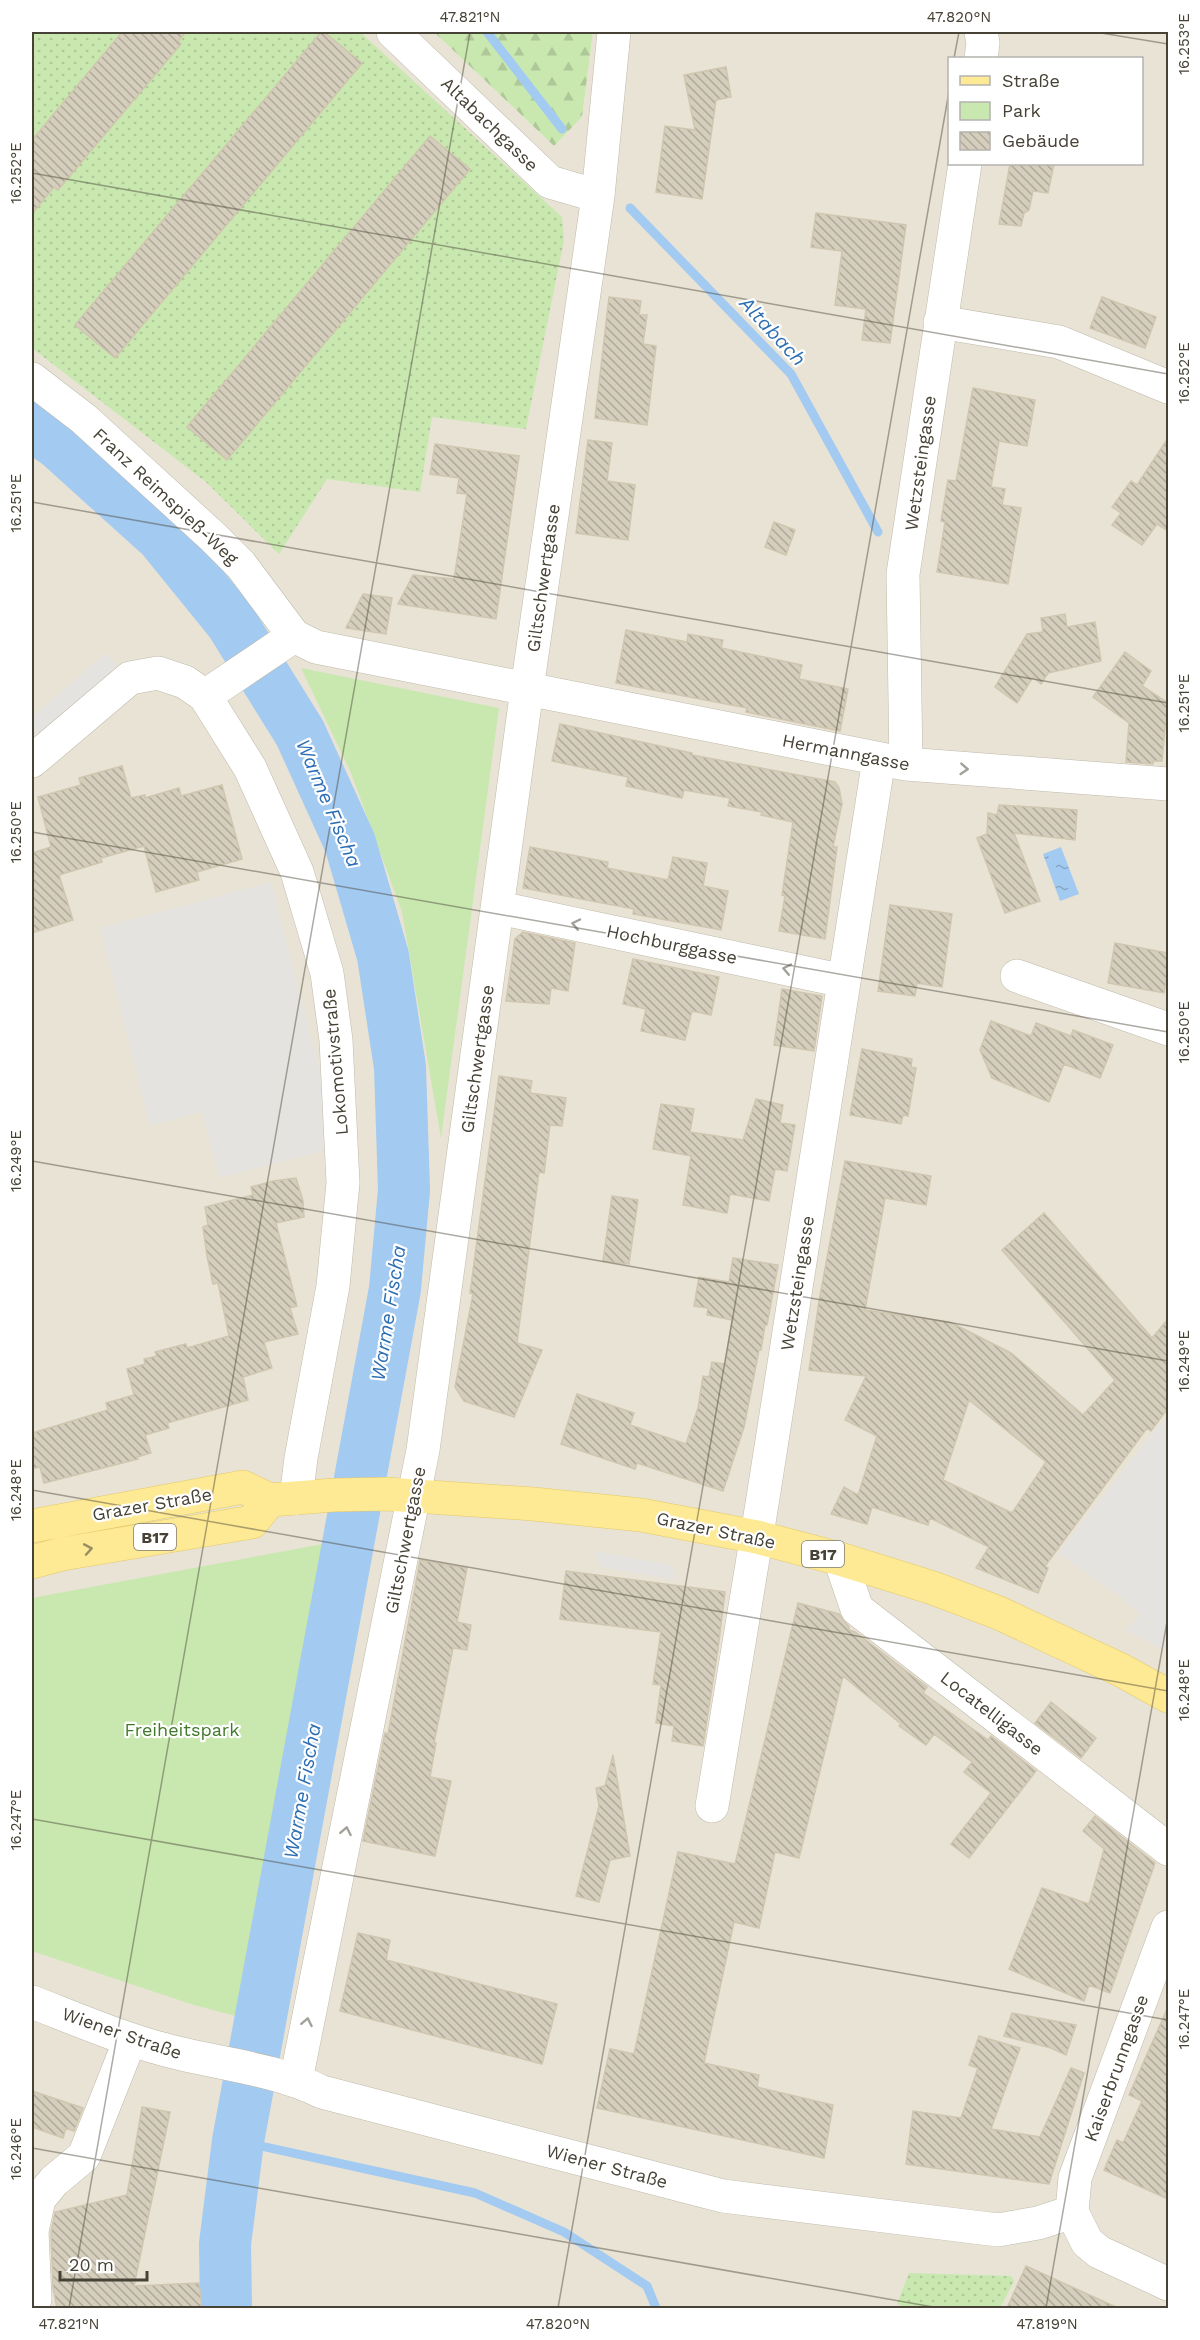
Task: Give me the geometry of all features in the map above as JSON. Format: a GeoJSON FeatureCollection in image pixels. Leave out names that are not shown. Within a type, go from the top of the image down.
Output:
{"type":"FeatureCollection","features":[{"type":"Feature","properties":{"kind":"main road","name":"Grazer Straße"},"geometry":{"type":"LineString","coordinates":[[32,1526],[243,1487],[283,1499],[334,1495],[415,1494],[641,1515],[757,1537],[840,1559],[933,1588],[999,1613],[1121,1670],[1168,1696]]}},
{"type":"Feature","properties":{"kind":"main road","name":"Grazer Straße"},"geometry":{"type":"LineString","coordinates":[[32,1562],[62,1554],[252,1522],[283,1499]]}},
{"type":"Feature","properties":{"kind":"street","name":"Altabachgasse"},"geometry":{"type":"LineString","coordinates":[[393,32],[550,182],[598,196]]}},
{"type":"Feature","properties":{"kind":"street","name":"Giltschwertgasse"},"geometry":{"type":"LineString","coordinates":[[266,2073],[415,1494],[598,196],[614,32]]}},
{"type":"Feature","properties":{"kind":"street"},"geometry":{"type":"LineString","coordinates":[[981,32],[983,43],[981,57]]}},
{"type":"Feature","properties":{"kind":"street","name":"Wetzsteingasse"},"geometry":{"type":"LineString","coordinates":[[712,1806],[757,1537],[844,981],[892,762],[903,574],[965,165]]}},
{"type":"Feature","properties":{"kind":"street"},"geometry":{"type":"LineString","coordinates":[[940,321],[1059,342],[1168,387]]}},
{"type":"Feature","properties":{"kind":"street","name":"Franz Reimspieß-Weg"},"geometry":{"type":"LineString","coordinates":[[32,380],[84,419],[241,565],[285,642],[527,689]]}},
{"type":"Feature","properties":{"kind":"street"},"geometry":{"type":"LineString","coordinates":[[205,696],[285,642]]}},
{"type":"Feature","properties":{"kind":"street","name":"Lokomotivstraße"},"geometry":{"type":"LineString","coordinates":[[32,761],[129,678],[158,673],[185,682],[205,696],[250,768],[297,872],[327,973],[336,1040],[342,1183],[333,1286],[301,1458],[283,1499]]}},
{"type":"Feature","properties":{"kind":"street","name":"Hermanngasse"},"geometry":{"type":"LineString","coordinates":[[527,689],[892,762],[1168,784]]}},
{"type":"Feature","properties":{"kind":"street","name":"Hochburggasse"},"geometry":{"type":"LineString","coordinates":[[499,908],[844,981]]}},
{"type":"Feature","properties":{"kind":"street"},"geometry":{"type":"LineString","coordinates":[[1017,976],[1168,1029]]}},
{"type":"Feature","properties":{"kind":"street","name":"Locatelligasse"},"geometry":{"type":"LineString","coordinates":[[840,1559],[857,1609],[1168,1849]]}},
{"type":"Feature","properties":{"kind":"street","name":"Kaiserbrunngasse"},"geometry":{"type":"LineString","coordinates":[[1072,2212],[1075,2178],[1168,1927]]}},
{"type":"Feature","properties":{"kind":"street","name":"Wiener Straße"},"geometry":{"type":"LineString","coordinates":[[32,2002],[130,2040],[266,2073],[322,2092],[723,2196],[998,2230],[1038,2223],[1072,2212]]}},
{"type":"Feature","properties":{"kind":"street"},"geometry":{"type":"LineString","coordinates":[[35,2299],[32,2231],[39,2199],[54,2181],[84,2156],[130,2040]]}},
{"type":"Feature","properties":{"kind":"street"},"geometry":{"type":"LineString","coordinates":[[1072,2212],[1087,2242],[1100,2252],[1168,2284]]}},
{"type":"Feature","properties":{"kind":"shaded area"},"geometry":{"type":"Polygon","coordinates":[[[32,32],[434,32],[554,146],[582,117],[593,32],[1168,32],[1168,2308],[32,2308],[32,32]]]}},
{"type":"Feature","properties":{"kind":"shaded area"},"geometry":{"type":"Polygon","coordinates":[[[106,653],[118,667],[32,743],[32,717],[106,653]]]}},
{"type":"Feature","properties":{"kind":"shaded area"},"geometry":{"type":"Polygon","coordinates":[[[271,882],[322,1080],[323,1151],[220,1178],[202,1112],[150,1126],[100,928],[271,882]]]}},
{"type":"Feature","properties":{"kind":"shaded area"},"geometry":{"type":"Polygon","coordinates":[[[1168,1414],[1168,1652],[1126,1630],[1140,1615],[1124,1599],[1058,1553],[1168,1414]]]}},
{"type":"Feature","properties":{"kind":"shaded area"},"geometry":{"type":"Polygon","coordinates":[[[595,1551],[671,1565],[676,1580],[600,1567],[595,1551]]]}},
{"type":"Feature","properties":{"kind":"green space"},"geometry":{"type":"Polygon","coordinates":[[[32,32],[360,32],[562,217],[564,240],[526,429],[432,417],[420,492],[327,479],[279,554],[206,482],[32,348],[32,32]]]}},
{"type":"Feature","properties":{"kind":"green space"},"geometry":{"type":"Polygon","coordinates":[[[434,32],[593,32],[582,117],[554,146],[434,32]]]}},
{"type":"Feature","properties":{"kind":"green space"},"geometry":{"type":"Polygon","coordinates":[[[301,668],[499,708],[441,1138],[402,912],[351,773],[301,668]]]}},
{"type":"Feature","properties":{"kind":"green space","name":"Freiheitspark"},"geometry":{"type":"Polygon","coordinates":[[[323,1544],[371,1545],[278,2027],[194,2005],[32,1951],[32,1598],[323,1544]]]}},
{"type":"Feature","properties":{"kind":"green space"},"geometry":{"type":"Polygon","coordinates":[[[909,2273],[1011,2276],[1014,2281],[1000,2308],[908,2308],[897,2304],[909,2273]]]}},
{"type":"Feature","properties":{"kind":"water"},"geometry":{"type":"Polygon","coordinates":[[[1061,847],[1079,894],[1060,901],[1043,854],[1061,847]]]}},
{"type":"Feature","properties":{"kind":"building"},"geometry":{"type":"Polygon","coordinates":[[[122,32],[186,32],[178,41],[181,44],[58,190],[54,187],[32,214],[32,140],[122,32]]]}},
{"type":"Feature","properties":{"kind":"building"},"geometry":{"type":"Polygon","coordinates":[[[321,32],[324,32],[362,63],[115,358],[75,325],[321,32]]]}},
{"type":"Feature","properties":{"kind":"building"},"geometry":{"type":"Polygon","coordinates":[[[726,67],[731,97],[716,100],[702,199],[656,192],[665,126],[695,130],[684,75],[726,67]]]}},
{"type":"Feature","properties":{"kind":"building"},"geometry":{"type":"Polygon","coordinates":[[[430,136],[470,169],[227,460],[187,427],[430,136]]]}},
{"type":"Feature","properties":{"kind":"building"},"geometry":{"type":"Polygon","coordinates":[[[1010,165],[1054,165],[1048,193],[1033,191],[1029,210],[1024,213],[1021,226],[999,224],[1010,165]]]}},
{"type":"Feature","properties":{"kind":"building"},"geometry":{"type":"Polygon","coordinates":[[[816,213],[906,225],[890,343],[862,340],[866,309],[835,305],[842,251],[811,247],[816,213]]]}},
{"type":"Feature","properties":{"kind":"building"},"geometry":{"type":"Polygon","coordinates":[[[609,297],[641,301],[639,315],[647,315],[643,344],[656,346],[647,425],[595,418],[609,297]]]}},
{"type":"Feature","properties":{"kind":"building"},"geometry":{"type":"Polygon","coordinates":[[[1102,297],[1156,317],[1145,348],[1090,328],[1102,297]]]}},
{"type":"Feature","properties":{"kind":"building"},"geometry":{"type":"Polygon","coordinates":[[[973,388],[1035,400],[1027,446],[999,441],[991,487],[1005,489],[1002,505],[1021,508],[1008,584],[937,572],[945,522],[941,521],[948,480],[956,481],[973,388]]]}},
{"type":"Feature","properties":{"kind":"building"},"geometry":{"type":"Polygon","coordinates":[[[1168,438],[1168,531],[1157,524],[1142,545],[1112,525],[1121,513],[1112,507],[1131,481],[1137,485],[1168,438]]]}},
{"type":"Feature","properties":{"kind":"building"},"geometry":{"type":"Polygon","coordinates":[[[588,440],[612,443],[607,481],[635,485],[628,540],[576,533],[588,440]]]}},
{"type":"Feature","properties":{"kind":"building"},"geometry":{"type":"Polygon","coordinates":[[[435,444],[519,456],[496,619],[398,604],[413,575],[454,579],[467,494],[457,493],[459,478],[430,474],[435,444]]]}},
{"type":"Feature","properties":{"kind":"building"},"geometry":{"type":"Polygon","coordinates":[[[774,522],[795,530],[786,555],[765,547],[774,522]]]}},
{"type":"Feature","properties":{"kind":"building"},"geometry":{"type":"Polygon","coordinates":[[[363,594],[392,598],[386,634],[346,628],[363,594]]]}},
{"type":"Feature","properties":{"kind":"building"},"geometry":{"type":"Polygon","coordinates":[[[1065,614],[1067,627],[1095,622],[1101,661],[1048,673],[1041,684],[1033,677],[1017,703],[995,687],[1027,634],[1043,632],[1041,618],[1065,614]]]}},
{"type":"Feature","properties":{"kind":"building"},"geometry":{"type":"Polygon","coordinates":[[[626,630],[687,642],[688,634],[723,640],[721,648],[802,665],[799,679],[848,689],[840,731],[746,712],[747,708],[616,683],[626,630]]]}},
{"type":"Feature","properties":{"kind":"building"},"geometry":{"type":"Polygon","coordinates":[[[1125,652],[1151,671],[1142,686],[1168,703],[1168,721],[1165,727],[1162,761],[1153,761],[1153,764],[1126,762],[1129,723],[1093,697],[1125,652]]]}},
{"type":"Feature","properties":{"kind":"building"},"geometry":{"type":"Polygon","coordinates":[[[560,724],[692,753],[692,755],[835,782],[839,788],[842,804],[833,847],[837,847],[825,939],[779,931],[793,822],[761,815],[762,812],[728,806],[730,798],[684,790],[682,798],[626,786],[628,777],[552,761],[560,724]]]}},
{"type":"Feature","properties":{"kind":"building"},"geometry":{"type":"Polygon","coordinates":[[[122,766],[131,798],[145,795],[145,798],[179,788],[181,796],[222,785],[242,859],[197,872],[199,880],[156,892],[144,846],[101,858],[102,862],[59,875],[73,920],[32,933],[32,853],[51,847],[38,797],[81,785],[79,778],[122,766]]]}},
{"type":"Feature","properties":{"kind":"building"},"geometry":{"type":"Polygon","coordinates":[[[999,805],[1077,810],[1075,840],[1014,833],[1040,901],[1005,913],[977,838],[987,834],[988,813],[997,815],[999,805]]]}},
{"type":"Feature","properties":{"kind":"building"},"geometry":{"type":"Polygon","coordinates":[[[530,847],[608,862],[607,868],[668,880],[673,857],[707,863],[703,886],[728,891],[721,930],[633,914],[634,909],[523,888],[530,847]]]}},
{"type":"Feature","properties":{"kind":"building"},"geometry":{"type":"Polygon","coordinates":[[[890,905],[952,914],[942,987],[917,983],[915,996],[878,991],[890,905]]]}},
{"type":"Feature","properties":{"kind":"building"},"geometry":{"type":"Polygon","coordinates":[[[523,932],[575,943],[568,991],[551,988],[549,1004],[506,1001],[515,939],[523,932]]]}},
{"type":"Feature","properties":{"kind":"building"},"geometry":{"type":"Polygon","coordinates":[[[1115,943],[1168,953],[1164,993],[1108,983],[1115,943]]]}},
{"type":"Feature","properties":{"kind":"building"},"geometry":{"type":"Polygon","coordinates":[[[633,959],[719,977],[711,1015],[692,1011],[685,1040],[641,1031],[646,1009],[623,1004],[633,959]]]}},
{"type":"Feature","properties":{"kind":"building"},"geometry":{"type":"Polygon","coordinates":[[[782,989],[822,996],[814,1051],[774,1045],[782,989]]]}},
{"type":"Feature","properties":{"kind":"building"},"geometry":{"type":"Polygon","coordinates":[[[991,1021],[1031,1036],[1036,1023],[1071,1036],[1073,1030],[1113,1045],[1100,1078],[1064,1064],[1049,1102],[992,1078],[980,1050],[991,1021]]]}},
{"type":"Feature","properties":{"kind":"building"},"geometry":{"type":"Polygon","coordinates":[[[862,1049],[912,1059],[911,1067],[916,1068],[908,1116],[903,1115],[901,1124],[850,1115],[862,1049]]]}},
{"type":"Feature","properties":{"kind":"building"},"geometry":{"type":"Polygon","coordinates":[[[499,1076],[532,1081],[530,1093],[566,1098],[562,1126],[550,1125],[544,1173],[539,1172],[517,1343],[542,1350],[514,1417],[464,1401],[455,1387],[473,1294],[470,1293],[499,1076]]]}},
{"type":"Feature","properties":{"kind":"building"},"geometry":{"type":"Polygon","coordinates":[[[756,1099],[783,1105],[780,1123],[795,1125],[787,1171],[775,1169],[769,1201],[730,1194],[727,1213],[683,1205],[691,1156],[653,1149],[661,1104],[694,1109],[690,1132],[743,1140],[756,1099]]]}},
{"type":"Feature","properties":{"kind":"building"},"geometry":{"type":"Polygon","coordinates":[[[845,1161],[931,1176],[926,1205],[885,1198],[865,1310],[950,1322],[1011,1353],[1083,1415],[1115,1380],[1002,1250],[1044,1213],[1152,1338],[1168,1319],[1168,1408],[1151,1431],[1147,1428],[1045,1566],[1048,1568],[1038,1593],[976,1568],[989,1547],[930,1518],[928,1525],[872,1507],[867,1524],[831,1514],[844,1487],[858,1495],[877,1436],[845,1420],[866,1376],[809,1370],[819,1301],[845,1161]],[[969,1400],[943,1480],[1012,1513],[1046,1462],[969,1400]]]}},
{"type":"Feature","properties":{"kind":"building"},"geometry":{"type":"Polygon","coordinates":[[[296,1178],[303,1201],[304,1217],[276,1223],[297,1306],[290,1308],[298,1334],[264,1342],[272,1368],[243,1377],[248,1400],[167,1423],[169,1428],[145,1435],[151,1453],[137,1457],[138,1459],[44,1483],[40,1467],[32,1469],[32,1433],[108,1410],[106,1403],[134,1395],[127,1369],[145,1364],[144,1359],[157,1356],[155,1352],[186,1344],[187,1348],[229,1336],[218,1283],[213,1284],[207,1256],[203,1227],[208,1225],[205,1207],[253,1195],[251,1187],[296,1178]]]}},
{"type":"Feature","properties":{"kind":"building"},"geometry":{"type":"Polygon","coordinates":[[[612,1196],[638,1200],[629,1264],[603,1261],[612,1196]]]}},
{"type":"Feature","properties":{"kind":"building"},"geometry":{"type":"Polygon","coordinates":[[[733,1258],[778,1265],[744,1427],[723,1491],[637,1463],[635,1469],[561,1444],[577,1394],[634,1413],[630,1425],[686,1444],[698,1408],[703,1376],[709,1377],[712,1362],[725,1364],[732,1320],[707,1315],[708,1308],[694,1306],[699,1277],[729,1282],[733,1258]]]}},
{"type":"Feature","properties":{"kind":"building"},"geometry":{"type":"Polygon","coordinates":[[[420,1560],[467,1568],[457,1622],[471,1625],[467,1650],[453,1648],[434,1743],[436,1743],[430,1777],[451,1781],[435,1856],[363,1841],[385,1733],[388,1734],[420,1560]]]}},
{"type":"Feature","properties":{"kind":"building"},"geometry":{"type":"Polygon","coordinates":[[[566,1571],[725,1592],[703,1746],[672,1741],[674,1726],[656,1723],[661,1685],[653,1684],[661,1632],[560,1619],[566,1571]]]}},
{"type":"Feature","properties":{"kind":"building"},"geometry":{"type":"Polygon","coordinates":[[[798,1603],[839,1614],[849,1630],[855,1632],[927,1687],[923,1693],[988,1740],[991,1736],[1036,1771],[969,1858],[951,1844],[991,1793],[964,1772],[972,1762],[934,1734],[926,1745],[899,1726],[901,1724],[843,1676],[799,1858],[775,1852],[759,1928],[734,1922],[704,2063],[759,2075],[757,2087],[833,2105],[824,2158],[597,2108],[610,2049],[634,2054],[678,1852],[735,1864],[798,1603]]]}},
{"type":"Feature","properties":{"kind":"building"},"geometry":{"type":"Polygon","coordinates":[[[1051,1702],[1096,1738],[1081,1758],[1035,1723],[1051,1702]]]}},
{"type":"Feature","properties":{"kind":"building"},"geometry":{"type":"Polygon","coordinates":[[[613,1755],[630,1856],[610,1860],[599,1902],[576,1896],[599,1806],[596,1788],[605,1786],[613,1755]]]}},
{"type":"Feature","properties":{"kind":"building"},"geometry":{"type":"Polygon","coordinates":[[[1095,1816],[1155,1863],[1110,1993],[1089,1985],[1084,2001],[1009,1969],[1042,1888],[1089,1904],[1104,1849],[1083,1831],[1095,1816]]]}},
{"type":"Feature","properties":{"kind":"building"},"geometry":{"type":"Polygon","coordinates":[[[358,1933],[390,1940],[386,1960],[557,2004],[542,2064],[340,2011],[358,1933]]]}},
{"type":"Feature","properties":{"kind":"building"},"geometry":{"type":"Polygon","coordinates":[[[1168,2007],[1168,2199],[1104,2170],[1117,2140],[1123,2143],[1142,2101],[1129,2095],[1168,2007]]]}},
{"type":"Feature","properties":{"kind":"building"},"geometry":{"type":"Polygon","coordinates":[[[1012,2013],[1076,2025],[1066,2055],[1051,2048],[1004,2036],[1012,2013]]]}},
{"type":"Feature","properties":{"kind":"building"},"geometry":{"type":"Polygon","coordinates":[[[979,2036],[1020,2048],[991,2129],[1040,2137],[1071,2068],[1084,2073],[1049,2184],[906,2164],[913,2111],[961,2118],[978,2068],[969,2065],[979,2036]]]}},
{"type":"Feature","properties":{"kind":"building"},"geometry":{"type":"Polygon","coordinates":[[[32,2091],[83,2108],[74,2131],[66,2128],[63,2138],[32,2127],[32,2091]]]}},
{"type":"Feature","properties":{"kind":"building"},"geometry":{"type":"Polygon","coordinates":[[[142,2107],[170,2112],[134,2286],[199,2283],[202,2308],[57,2308],[53,2288],[51,2233],[55,2212],[127,2195],[142,2107]]]}},
{"type":"Feature","properties":{"kind":"building"},"geometry":{"type":"Polygon","coordinates":[[[1026,2266],[1118,2308],[1007,2308],[1026,2266]]]}},
{"type":"Feature","properties":{"kind":"waterway","name":"Altabach"},"geometry":{"type":"LineString","coordinates":[[487,32],[562,129]]}},
{"type":"Feature","properties":{"kind":"waterway","name":"Altabach"},"geometry":{"type":"LineString","coordinates":[[630,208],[791,374],[878,532]]}},
{"type":"Feature","properties":{"kind":"waterway","name":"Warme Fischa"},"geometry":{"type":"LineString","coordinates":[[32,425],[59,444],[162,537],[231,622],[300,733],[350,843],[383,956],[400,1067],[404,1190],[395,1289],[238,2141],[225,2244],[226,2308]]}},
{"type":"Feature","properties":{"kind":"waterway"},"geometry":{"type":"LineString","coordinates":[[238,2141],[475,2193],[564,2232],[647,2286],[656,2308]]}}]}
